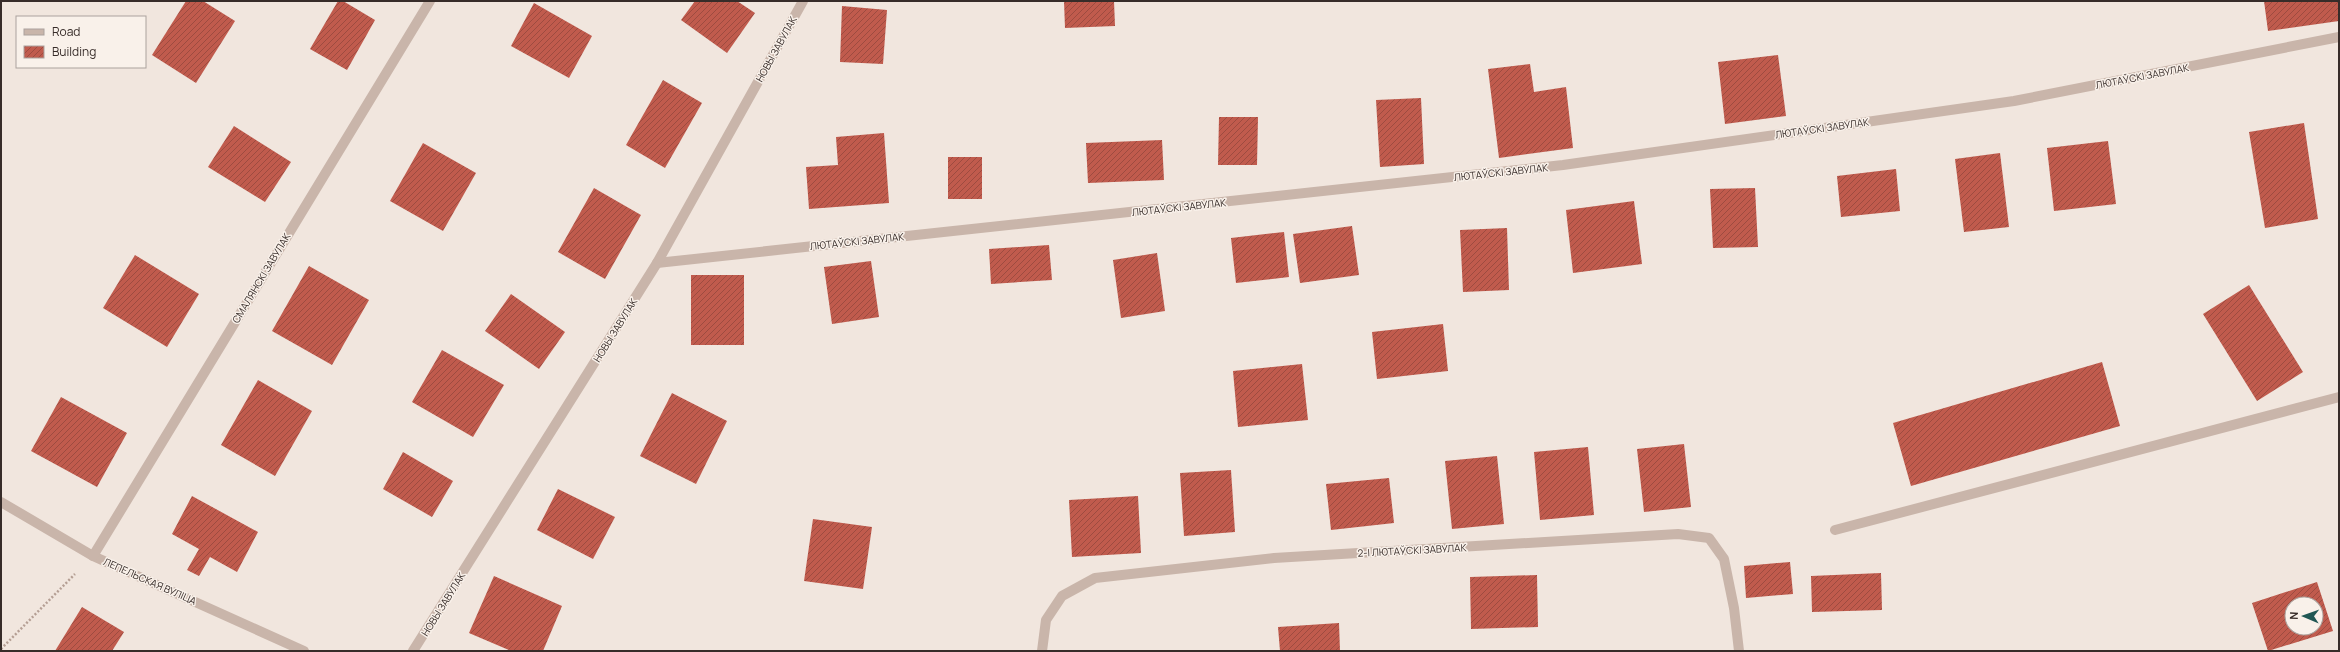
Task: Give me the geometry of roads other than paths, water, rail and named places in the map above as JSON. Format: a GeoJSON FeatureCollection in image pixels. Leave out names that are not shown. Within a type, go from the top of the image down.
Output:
{"type":"FeatureCollection","features":[{"type":"Feature","properties":{"kind":"street","name":"СМАЛЯНСКІ ЗАВУЛАК"},"geometry":{"type":"LineString","coordinates":[[93,556],[430,1]]}},
{"type":"Feature","properties":{"kind":"street","name":"НОВЫ ЗАВУЛАК"},"geometry":{"type":"LineString","coordinates":[[413,651],[657,263],[803,1]]}},
{"type":"Feature","properties":{"kind":"street","name":"ЛЮТАЎСКІ ЗАВУЛАК"},"geometry":{"type":"LineString","coordinates":[[657,263],[1563,165],[2014,101],[2339,37]]}},
{"type":"Feature","properties":{"kind":"street"},"geometry":{"type":"LineString","coordinates":[[1835,530],[2339,397]]}},
{"type":"Feature","properties":{"kind":"street","name":"ЛЕПЕЛЬСКАЯ ВУЛІЦА"},"geometry":{"type":"LineString","coordinates":[[1,502],[93,556],[304,651]]}},
{"type":"Feature","properties":{"kind":"street","name":"2-І ЛЮТАЎСКІ ЗАВУЛАК"},"geometry":{"type":"LineString","coordinates":[[1042,651],[1046,620],[1062,596],[1095,578],[1274,558],[1678,534],[1709,538],[1724,559],[1734,608],[1739,651]]}}]}
